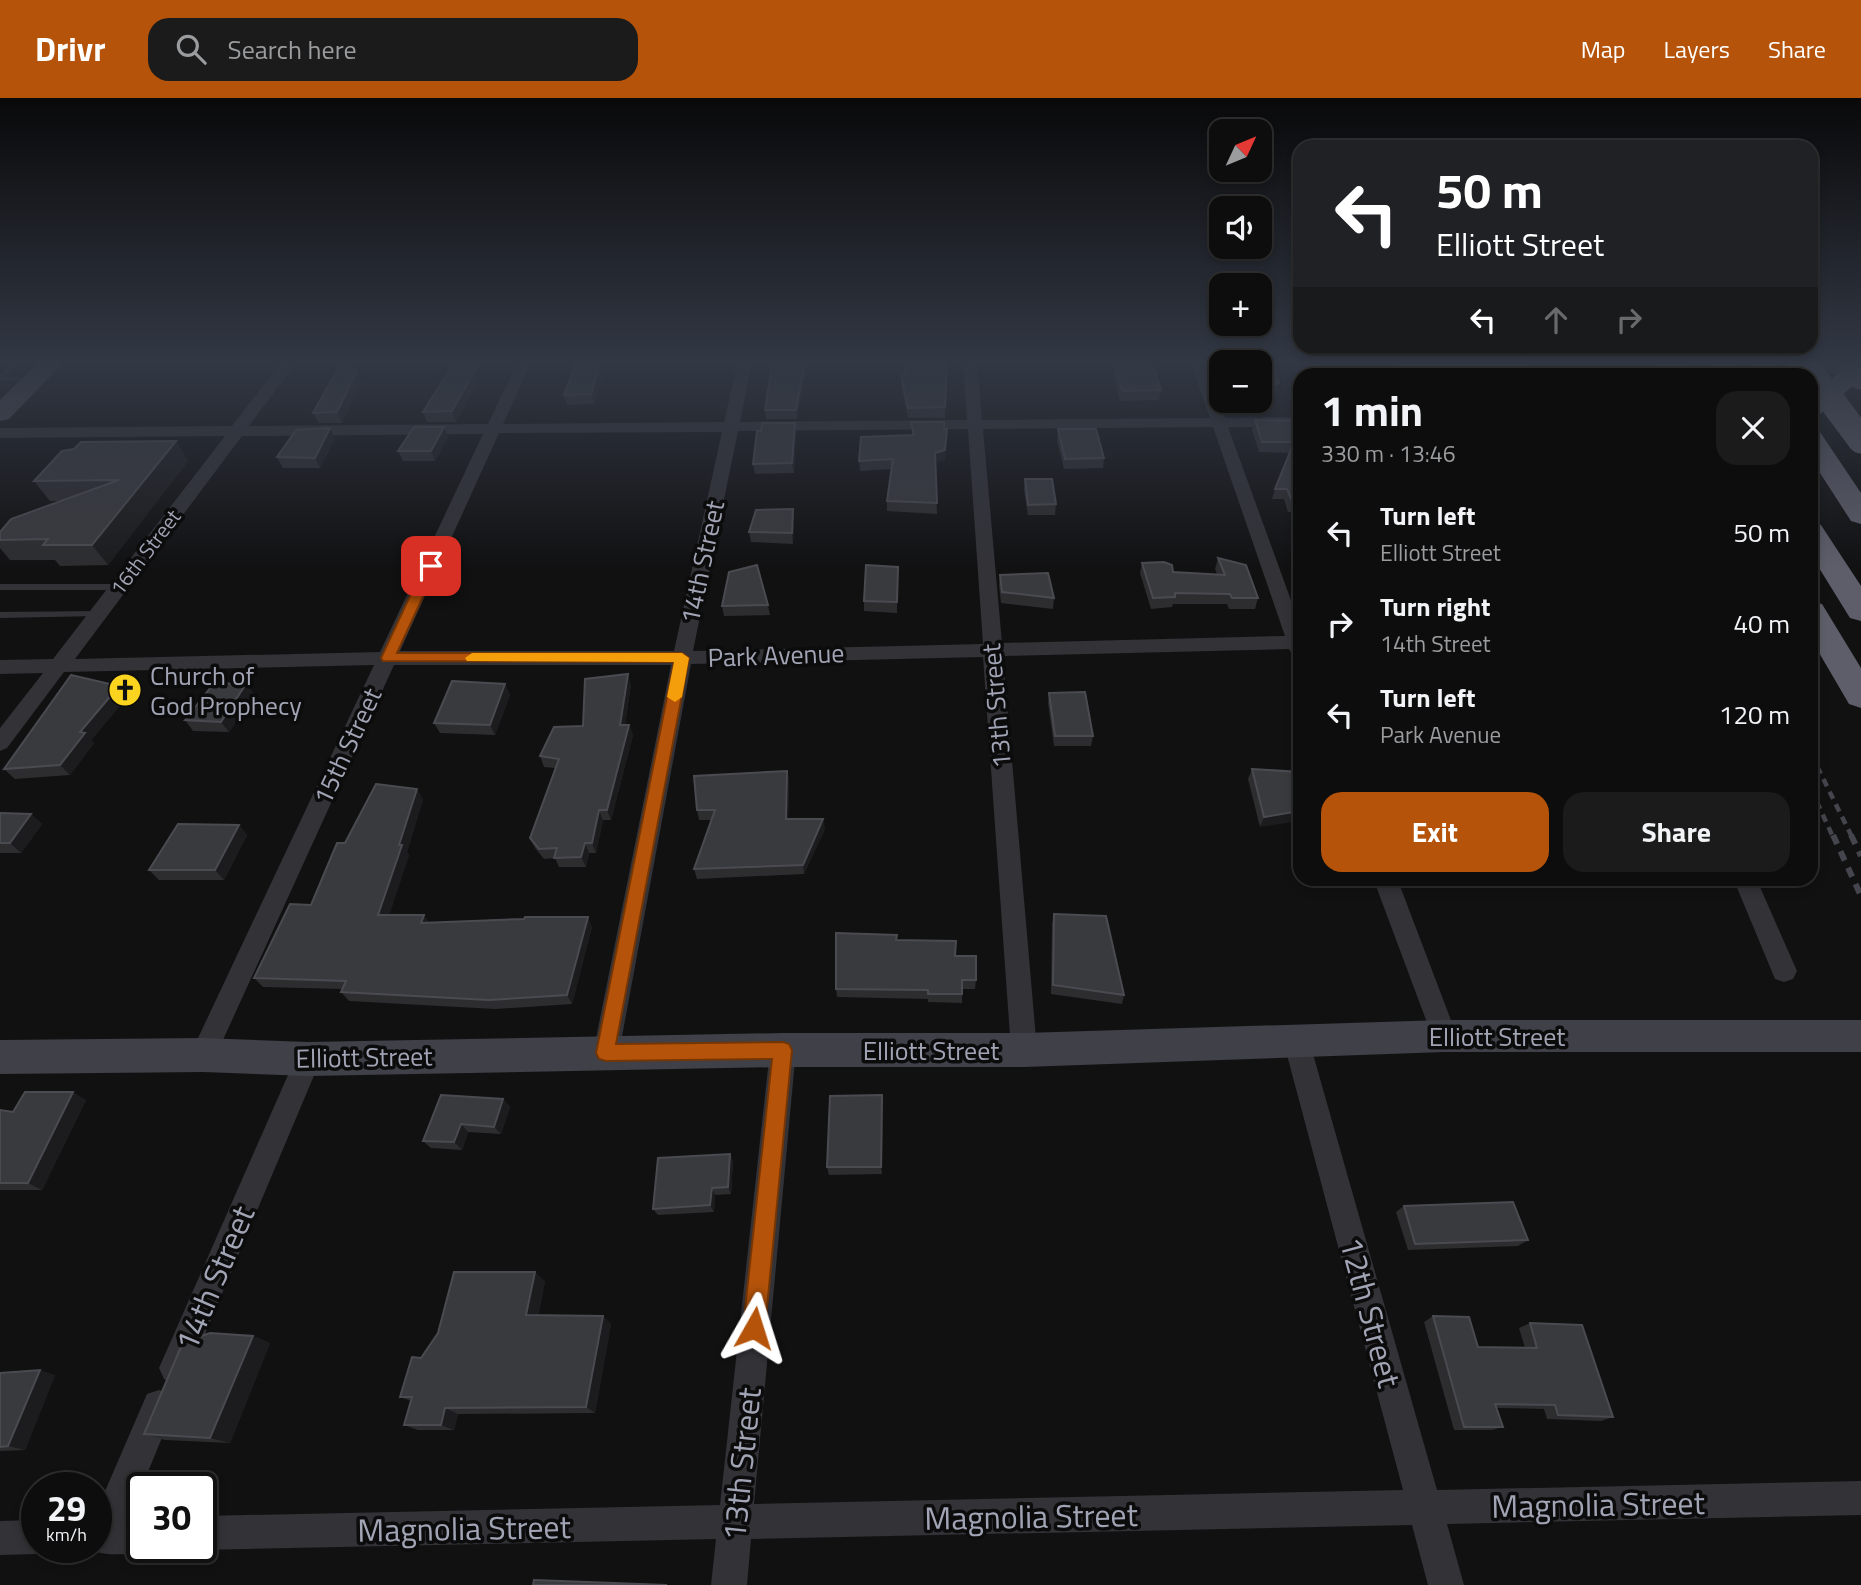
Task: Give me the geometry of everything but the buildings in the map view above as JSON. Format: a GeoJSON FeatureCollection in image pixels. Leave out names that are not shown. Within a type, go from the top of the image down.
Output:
{"type":"FeatureCollection","features":[{"type":"Feature","properties":{"kind":"highway"},"geometry":{"type":"LineString","coordinates":[[1818,449],[1861,515]]}},
{"type":"Feature","properties":{"kind":"highway"},"geometry":{"type":"LineString","coordinates":[[1818,542],[1861,611]]}},
{"type":"Feature","properties":{"kind":"highway"},"geometry":{"type":"LineString","coordinates":[[1818,623],[1861,696]]}},
{"type":"Feature","properties":{"kind":"main road","name":"Elliott Street"},"geometry":{"type":"LineString","coordinates":[[0,1057],[202,1055],[308,1059],[783,1050],[1024,1050],[1444,1036],[1861,1036]]}},
{"type":"Feature","properties":{"kind":"street"},"geometry":{"type":"LineString","coordinates":[[0,433],[339,430]]}},
{"type":"Feature","properties":{"kind":"street","name":"15th Street"},"geometry":{"type":"LineString","coordinates":[[202,1055],[493,430]]}},
{"type":"Feature","properties":{"kind":"street","name":"14th Street"},"geometry":{"type":"LineString","coordinates":[[606,1053],[682,658],[730,430]]}},
{"type":"Feature","properties":{"kind":"street","name":"13th Street"},"geometry":{"type":"LineString","coordinates":[[975,430],[1024,1050]]}},
{"type":"Feature","properties":{"kind":"street"},"geometry":{"type":"LineString","coordinates":[[1222,430],[1293,628]]}},
{"type":"Feature","properties":{"kind":"street","name":"16th Street"},"geometry":{"type":"LineString","coordinates":[[0,743],[235,432]]}},
{"type":"Feature","properties":{"kind":"street","name":"Park Avenue"},"geometry":{"type":"LineString","coordinates":[[0,667],[388,658],[682,658],[1293,645]]}},
{"type":"Feature","properties":{"kind":"street"},"geometry":{"type":"LineString","coordinates":[[1388,886],[1444,1036]]}},
{"type":"Feature","properties":{"kind":"street"},"geometry":{"type":"LineString","coordinates":[[1747,886],[1784,971]]}},
{"type":"Feature","properties":{"kind":"street","name":"12th Street"},"geometry":{"type":"LineString","coordinates":[[1296,1040],[1446,1585]]}},
{"type":"Feature","properties":{"kind":"street","name":"13th Street"},"geometry":{"type":"LineString","coordinates":[[729,1585],[783,1050]]}},
{"type":"Feature","properties":{"kind":"street","name":"14th Street"},"geometry":{"type":"LineString","coordinates":[[112,1508],[308,1059]]}},
{"type":"Feature","properties":{"kind":"street","name":"Magnolia Street"},"geometry":{"type":"LineString","coordinates":[[217,1533],[1861,1499]]}},
{"type":"Feature","properties":{"kind":"street"},"geometry":{"type":"LineString","coordinates":[[0,1538],[21,1537]]}},
{"type":"Feature","properties":{"kind":"lane"},"geometry":{"type":"LineString","coordinates":[[0,587],[117,587]]}},
{"type":"Feature","properties":{"kind":"lane"},"geometry":{"type":"LineString","coordinates":[[0,615],[97,614]]}},
{"type":"Feature","properties":{"kind":"railway"},"geometry":{"type":"LineString","coordinates":[[1818,768],[1852,837]]}},
{"type":"Feature","properties":{"kind":"railway"},"geometry":{"type":"LineString","coordinates":[[1818,804],[1833,837]]}},
{"type":"Feature","properties":{"kind":"railway"},"geometry":{"type":"LineString","coordinates":[[1833,835],[1861,896]]}},
{"type":"Feature","properties":{"kind":"railway"},"geometry":{"type":"LineString","coordinates":[[1851,835],[1861,856]]}},
{"type":"Feature","properties":{"kind":"slow traffic"},"geometry":{"type":"LineString","coordinates":[[472,658],[682,658],[675,697]]}},
{"type":"Feature","properties":{"kind":"place","name":"Church of God Prophecy"},"geometry":{"type":"Point","coordinates":[125,690]}},
{"type":"Feature","properties":{"kind":"route"},"geometry":{"type":"LineString","coordinates":[[431,566],[388,658],[682,658],[606,1053],[783,1050],[754,1328]]}}]}
